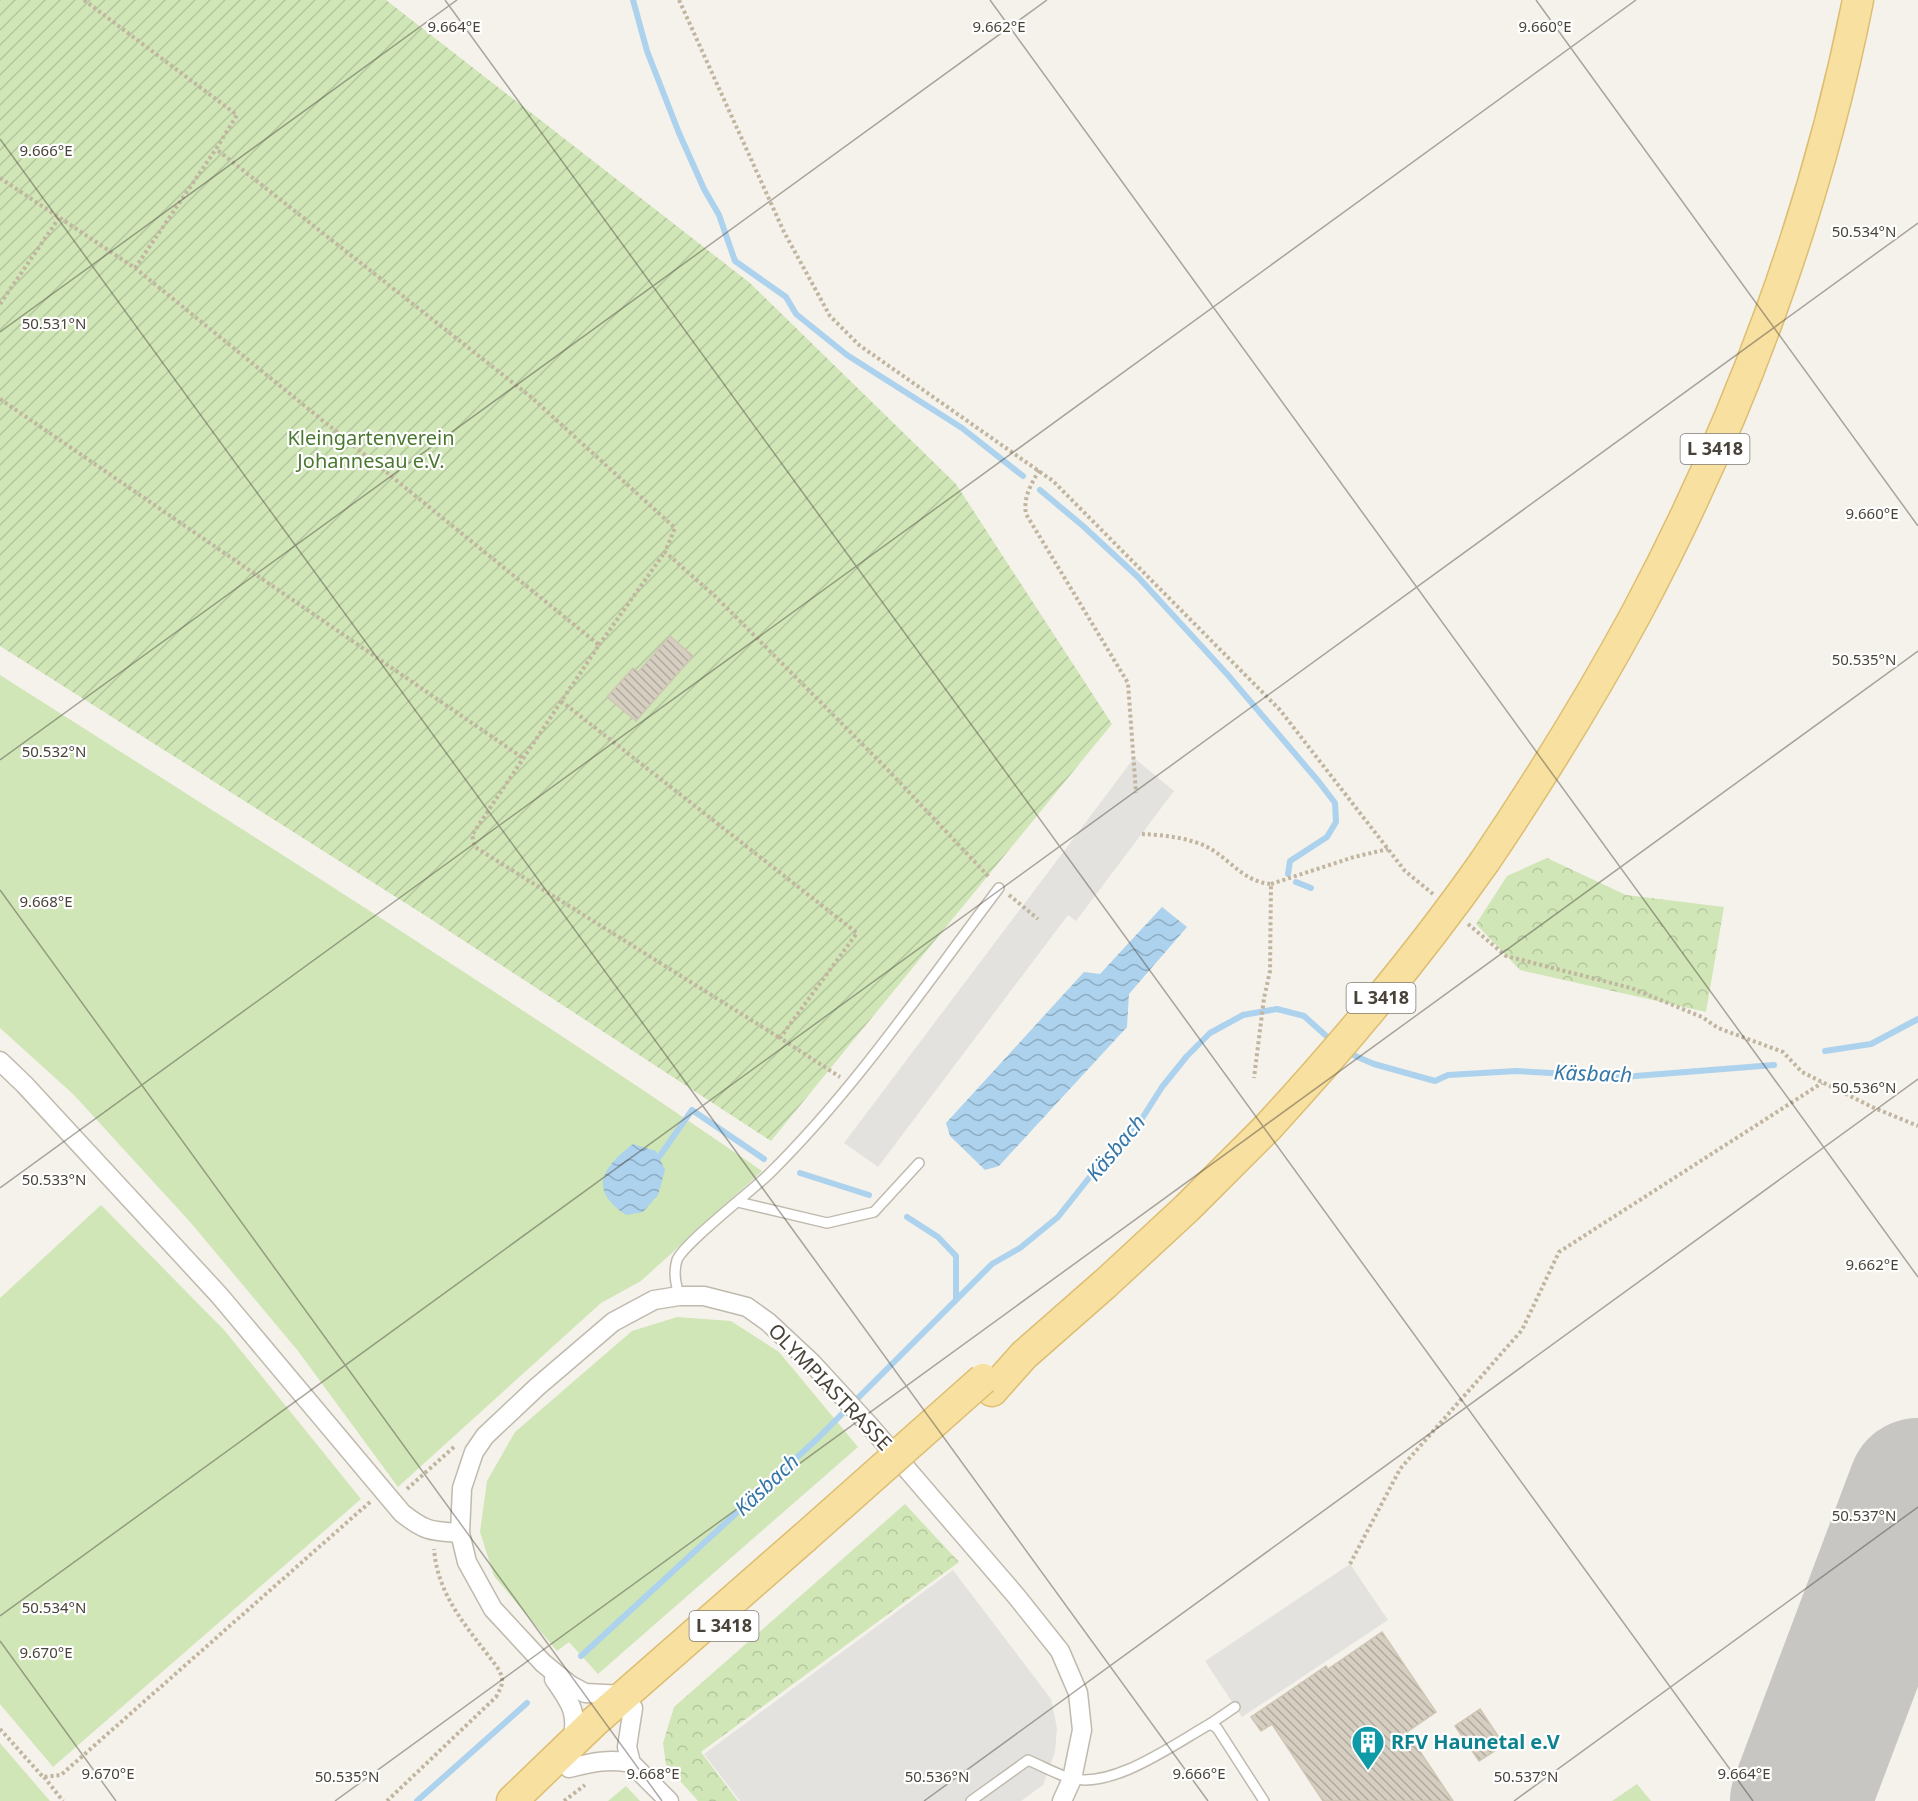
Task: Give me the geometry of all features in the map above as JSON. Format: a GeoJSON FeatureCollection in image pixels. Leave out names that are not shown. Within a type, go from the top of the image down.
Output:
{"type":"FeatureCollection","features":[{"type":"Feature","properties":{"kind":"main road","name":"L 3418"},"geometry":{"type":"LineString","coordinates":[[533,1801],[578,1763],[629,1701],[1106,1283],[1187,1208],[1268,1127],[1359,1026],[1404,971],[1485,861],[1553,758],[1588,699],[1636,613],[1700,484],[1748,369],[1793,244],[1825,136],[1858,0]]}},
{"type":"Feature","properties":{"kind":"main road","name":"L 3418"},"geometry":{"type":"LineString","coordinates":[[512,1801],[578,1763]]}},
{"type":"Feature","properties":{"kind":"street"},"geometry":{"type":"LineString","coordinates":[[0,1061],[25,1085],[219,1295],[387,1497],[419,1527],[432,1531],[460,1533]]}},
{"type":"Feature","properties":{"kind":"street","name":"OLYMPIASTRASSE"},"geometry":{"type":"LineString","coordinates":[[578,1763],[574,1711],[569,1700],[543,1663],[493,1609],[467,1562],[460,1533],[462,1488],[474,1452],[485,1436],[537,1387],[613,1322],[654,1300],[679,1296],[704,1296],[747,1307],[768,1322],[839,1392],[1017,1597],[1060,1651],[1078,1693],[1081,1721],[1080,1746],[1072,1779],[1062,1801]]}},
{"type":"Feature","properties":{"kind":"street","name":"OLYMPIASTRASSE"},"geometry":{"type":"LineString","coordinates":[[543,1663],[570,1685],[585,1693],[629,1701]]}},
{"type":"Feature","properties":{"kind":"street"},"geometry":{"type":"LineString","coordinates":[[629,1701],[627,1747],[631,1763],[669,1801]]}},
{"type":"Feature","properties":{"kind":"street"},"geometry":{"type":"LineString","coordinates":[[578,1763],[621,1761],[631,1763]]}},
{"type":"Feature","properties":{"kind":"lane"},"geometry":{"type":"LineString","coordinates":[[679,1296],[674,1275],[678,1258],[800,1144],[850,1083],[999,888]]}},
{"type":"Feature","properties":{"kind":"lane"},"geometry":{"type":"LineString","coordinates":[[738,1202],[827,1223],[874,1212],[919,1163]]}},
{"type":"Feature","properties":{"kind":"lane"},"geometry":{"type":"LineString","coordinates":[[971,1801],[1028,1760],[1072,1779],[1104,1778],[1125,1772],[1213,1726],[1235,1707]]}},
{"type":"Feature","properties":{"kind":"lane"},"geometry":{"type":"LineString","coordinates":[[1213,1726],[1264,1801]]}},
{"type":"Feature","properties":{"kind":"path"},"geometry":{"type":"LineString","coordinates":[[84,0],[237,115],[135,268]]}},
{"type":"Feature","properties":{"kind":"path"},"geometry":{"type":"LineString","coordinates":[[680,0],[725,105],[784,232],[830,316],[859,345],[1053,481],[1280,711],[1405,871],[1442,902]]}},
{"type":"Feature","properties":{"kind":"path"},"geometry":{"type":"LineString","coordinates":[[216,149],[531,397],[675,528],[665,552],[599,645],[472,835],[475,847],[850,1083]]}},
{"type":"Feature","properties":{"kind":"path"},"geometry":{"type":"LineString","coordinates":[[0,178],[135,268],[599,645]]}},
{"type":"Feature","properties":{"kind":"path"},"geometry":{"type":"LineString","coordinates":[[0,304],[59,218]]}},
{"type":"Feature","properties":{"kind":"path"},"geometry":{"type":"LineString","coordinates":[[0,399],[523,758]]}},
{"type":"Feature","properties":{"kind":"path"},"geometry":{"type":"LineString","coordinates":[[1039,470],[1026,496],[1024,504],[1026,514],[1128,682],[1136,793]]}},
{"type":"Feature","properties":{"kind":"path"},"geometry":{"type":"LineString","coordinates":[[665,552],[717,598],[863,744],[999,888],[1038,920]]}},
{"type":"Feature","properties":{"kind":"path"},"geometry":{"type":"LineString","coordinates":[[561,701],[857,933],[780,1038]]}},
{"type":"Feature","properties":{"kind":"path"},"geometry":{"type":"LineString","coordinates":[[1142,834],[1181,839],[1210,848],[1244,876],[1264,884],[1271,884],[1354,857],[1389,849]]}},
{"type":"Feature","properties":{"kind":"path"},"geometry":{"type":"LineString","coordinates":[[1254,1078],[1264,998],[1270,971],[1271,884]]}},
{"type":"Feature","properties":{"kind":"path"},"geometry":{"type":"LineString","coordinates":[[1460,917],[1506,956],[1631,988],[1702,1017],[1718,1028],[1783,1052],[1802,1072],[1872,1107],[1918,1125]]}},
{"type":"Feature","properties":{"kind":"path"},"geometry":{"type":"LineString","coordinates":[[1350,1564],[1400,1470],[1522,1330],[1559,1252],[1822,1082]]}},
{"type":"Feature","properties":{"kind":"path"},"geometry":{"type":"LineString","coordinates":[[43,1777],[61,1775],[387,1497],[464,1439]]}},
{"type":"Feature","properties":{"kind":"path"},"geometry":{"type":"LineString","coordinates":[[387,1801],[496,1696],[503,1684],[503,1676],[447,1598],[435,1563],[432,1531]]}},
{"type":"Feature","properties":{"kind":"path"},"geometry":{"type":"LineString","coordinates":[[0,1729],[63,1801]]}},
{"type":"Feature","properties":{"kind":"path"},"geometry":{"type":"LineString","coordinates":[[564,1801],[578,1763]]}},
{"type":"Feature","properties":{"kind":"green space","name":"Kleingartenverein Johannesau e.V."},"geometry":{"type":"Polygon","coordinates":[[[0,0],[386,0],[750,283],[956,484],[1112,724],[771,1141],[429,918],[0,646],[0,0]]]}},
{"type":"Feature","properties":{"kind":"green space"},"geometry":{"type":"Polygon","coordinates":[[[0,675],[479,981],[762,1171],[641,1281],[601,1303],[398,1487],[298,1351],[191,1223],[74,1095],[0,1028],[0,675]]]}},
{"type":"Feature","properties":{"kind":"green space"},"geometry":{"type":"Polygon","coordinates":[[[1547,858],[1626,895],[1724,907],[1706,1012],[1520,970],[1476,924],[1507,876],[1547,858]]]}},
{"type":"Feature","properties":{"kind":"green space"},"geometry":{"type":"Polygon","coordinates":[[[101,1205],[225,1331],[361,1499],[53,1767],[0,1704],[0,1298],[101,1205]]]}},
{"type":"Feature","properties":{"kind":"green space"},"geometry":{"type":"Polygon","coordinates":[[[677,1317],[731,1321],[779,1352],[858,1447],[598,1674],[569,1642],[557,1651],[494,1576],[480,1532],[487,1481],[515,1432],[632,1331],[677,1317]]]}},
{"type":"Feature","properties":{"kind":"green space"},"geometry":{"type":"Polygon","coordinates":[[[905,1504],[959,1562],[701,1752],[738,1801],[698,1801],[666,1765],[663,1743],[674,1707],[905,1504]]]}},
{"type":"Feature","properties":{"kind":"green space"},"geometry":{"type":"Polygon","coordinates":[[[0,1743],[50,1801],[0,1801],[0,1743]]]}},
{"type":"Feature","properties":{"kind":"green space"},"geometry":{"type":"Polygon","coordinates":[[[1637,1784],[1651,1801],[1612,1801],[1637,1784]]]}},
{"type":"Feature","properties":{"kind":"green space"},"geometry":{"type":"Polygon","coordinates":[[[626,1786],[640,1801],[608,1801],[626,1786]]]}},
{"type":"Feature","properties":{"kind":"shaded area"},"geometry":{"type":"Polygon","coordinates":[[[1134,758],[1174,791],[1076,921],[1068,915],[878,1167],[844,1143],[1134,758]]]}},
{"type":"Feature","properties":{"kind":"shaded area"},"geometry":{"type":"Polygon","coordinates":[[[1350,1564],[1388,1620],[1242,1717],[1205,1661],[1350,1564]]]}},
{"type":"Feature","properties":{"kind":"shaded area"},"geometry":{"type":"Polygon","coordinates":[[[953,1570],[1051,1699],[1057,1728],[1055,1752],[1043,1785],[1021,1801],[740,1801],[704,1754],[953,1570]]]}},
{"type":"Feature","properties":{"kind":"water"},"geometry":{"type":"Polygon","coordinates":[[[1162,907],[1187,927],[1129,994],[1127,1027],[999,1166],[985,1170],[950,1136],[946,1123],[1084,972],[1100,974],[1162,907]]]}},
{"type":"Feature","properties":{"kind":"water"},"geometry":{"type":"Polygon","coordinates":[[[633,1144],[656,1151],[665,1170],[658,1195],[643,1212],[626,1215],[606,1196],[603,1187],[607,1170],[633,1144]]]}},
{"type":"Feature","properties":{"kind":"building"},"geometry":{"type":"Polygon","coordinates":[[[670,636],[693,656],[636,721],[607,697],[633,668],[638,672],[670,636]]]}},
{"type":"Feature","properties":{"kind":"building","name":"RFV Haunetal e.V"},"geometry":{"type":"Polygon","coordinates":[[[1382,1632],[1436,1712],[1407,1732],[1453,1801],[1323,1801],[1272,1724],[1261,1731],[1251,1717],[1326,1666],[1328,1669],[1382,1632]]]}},
{"type":"Feature","properties":{"kind":"building"},"geometry":{"type":"Polygon","coordinates":[[[1480,1709],[1504,1745],[1479,1761],[1455,1726],[1480,1709]]]}},
{"type":"Feature","properties":{"kind":"waterway"},"geometry":{"type":"LineString","coordinates":[[633,0],[647,51],[679,133],[704,189],[719,215],[735,261],[786,297],[796,314],[847,355],[962,428],[1023,476]]}},
{"type":"Feature","properties":{"kind":"waterway"},"geometry":{"type":"LineString","coordinates":[[1040,490],[1138,577],[1227,674],[1335,803],[1336,822],[1327,837],[1290,861],[1288,874]]}},
{"type":"Feature","properties":{"kind":"waterway"},"geometry":{"type":"LineString","coordinates":[[1296,882],[1311,888]]}},
{"type":"Feature","properties":{"kind":"waterway","name":"Käsbach"},"geometry":{"type":"LineString","coordinates":[[581,1656],[817,1439],[992,1264],[1020,1248],[1058,1217],[1108,1154],[1143,1117],[1162,1087],[1187,1056],[1210,1033],[1243,1015],[1277,1009],[1304,1016],[1333,1042]]}},
{"type":"Feature","properties":{"kind":"waterway","name":"Käsbach"},"geometry":{"type":"LineString","coordinates":[[1825,1051],[1871,1044],[1918,1019]]}},
{"type":"Feature","properties":{"kind":"waterway","name":"Käsbach"},"geometry":{"type":"LineString","coordinates":[[1346,1052],[1374,1064],[1435,1081],[1448,1075],[1516,1071],[1623,1077],[1774,1065]]}},
{"type":"Feature","properties":{"kind":"waterway"},"geometry":{"type":"LineString","coordinates":[[659,1157],[692,1110],[764,1159]]}},
{"type":"Feature","properties":{"kind":"waterway"},"geometry":{"type":"LineString","coordinates":[[800,1173],[869,1195]]}},
{"type":"Feature","properties":{"kind":"waterway"},"geometry":{"type":"LineString","coordinates":[[907,1217],[938,1237],[956,1256],[956,1299]]}},
{"type":"Feature","properties":{"kind":"waterway","name":"Käsbach"},"geometry":{"type":"LineString","coordinates":[[417,1801],[527,1703]]}},
{"type":"Feature","properties":{"kind":"runway"},"geometry":{"type":"LineString","coordinates":[[1800,1801],[1918,1488]]}},
{"type":"Feature","properties":{"kind":"place","name":"RFV Haunetal e.V"},"geometry":{"type":"Point","coordinates":[1368,1771]}}]}
